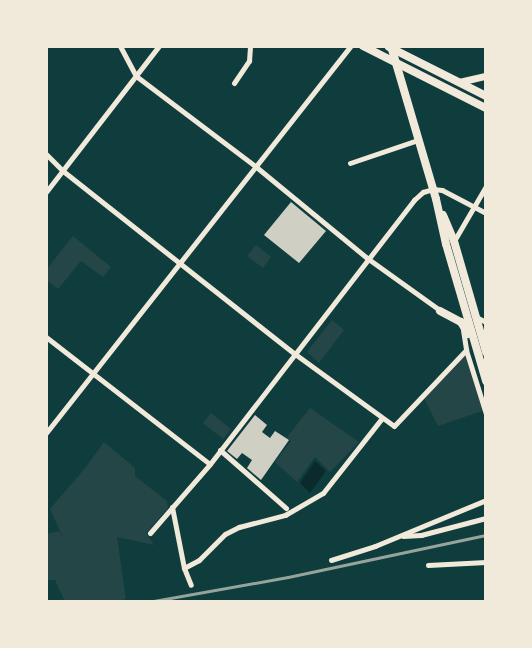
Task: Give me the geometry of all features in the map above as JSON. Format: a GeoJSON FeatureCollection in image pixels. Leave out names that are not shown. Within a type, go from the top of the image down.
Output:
{"type":"FeatureCollection","features":[{"type":"Feature","properties":{"kind":"main road"},"geometry":{"type":"LineString","coordinates":[[363,46],[486,108]]}},
{"type":"Feature","properties":{"kind":"main road"},"geometry":{"type":"LineString","coordinates":[[394,48],[395,61],[436,199],[446,244],[485,380]]}},
{"type":"Feature","properties":{"kind":"main road"},"geometry":{"type":"LineString","coordinates":[[394,48],[486,96]]}},
{"type":"Feature","properties":{"kind":"main road"},"geometry":{"type":"LineString","coordinates":[[436,199],[454,241],[486,352]]}},
{"type":"Feature","properties":{"kind":"main road"},"geometry":{"type":"LineString","coordinates":[[440,311],[464,325],[485,380]]}},
{"type":"Feature","properties":{"kind":"street"},"geometry":{"type":"LineString","coordinates":[[120,46],[136,76],[254,166],[367,258],[462,328],[466,338],[466,350],[486,414]]}},
{"type":"Feature","properties":{"kind":"street"},"geometry":{"type":"LineString","coordinates":[[46,192],[159,46]]}},
{"type":"Feature","properties":{"kind":"street"},"geometry":{"type":"LineString","coordinates":[[234,83],[249,61],[250,46]]}},
{"type":"Feature","properties":{"kind":"street"},"geometry":{"type":"LineString","coordinates":[[46,433],[350,46]]}},
{"type":"Feature","properties":{"kind":"street"},"geometry":{"type":"LineString","coordinates":[[459,82],[486,76]]}},
{"type":"Feature","properties":{"kind":"street"},"geometry":{"type":"LineString","coordinates":[[350,163],[418,140]]}},
{"type":"Feature","properties":{"kind":"street"},"geometry":{"type":"LineString","coordinates":[[46,154],[63,171],[295,354],[394,426],[466,350]]}},
{"type":"Feature","properties":{"kind":"street"},"geometry":{"type":"LineString","coordinates":[[454,241],[486,186]]}},
{"type":"Feature","properties":{"kind":"street"},"geometry":{"type":"LineString","coordinates":[[150,533],[210,464],[367,258],[414,200],[423,192],[433,189],[451,194],[486,213]]}},
{"type":"Feature","properties":{"kind":"street"},"geometry":{"type":"LineString","coordinates":[[476,317],[486,322]]}},
{"type":"Feature","properties":{"kind":"street"},"geometry":{"type":"LineString","coordinates":[[46,336],[92,374],[210,464]]}},
{"type":"Feature","properties":{"kind":"street"},"geometry":{"type":"LineString","coordinates":[[184,568],[199,560],[224,534],[239,527],[285,515],[323,493],[382,418]]}},
{"type":"Feature","properties":{"kind":"street"},"geometry":{"type":"LineString","coordinates":[[220,450],[286,508]]}},
{"type":"Feature","properties":{"kind":"street"},"geometry":{"type":"LineString","coordinates":[[331,560],[486,500]]}},
{"type":"Feature","properties":{"kind":"street"},"geometry":{"type":"LineString","coordinates":[[172,507],[184,568],[191,585]]}},
{"type":"Feature","properties":{"kind":"street"},"geometry":{"type":"LineString","coordinates":[[397,536],[421,535],[486,518]]}},
{"type":"Feature","properties":{"kind":"street"},"geometry":{"type":"LineString","coordinates":[[428,565],[486,562]]}},
{"type":"Feature","properties":{"kind":"shaded area"},"geometry":{"type":"Polygon","coordinates":[[[73,236],[111,267],[103,277],[81,261],[58,289],[46,280],[46,270],[73,236]]]}},
{"type":"Feature","properties":{"kind":"shaded area"},"geometry":{"type":"Polygon","coordinates":[[[256,245],[271,257],[263,268],[247,256],[256,245]]]}},
{"type":"Feature","properties":{"kind":"shaded area"},"geometry":{"type":"Polygon","coordinates":[[[332,320],[344,330],[319,363],[307,352],[332,320]]]}},
{"type":"Feature","properties":{"kind":"shaded area"},"geometry":{"type":"Polygon","coordinates":[[[466,350],[485,410],[438,426],[423,396],[466,350]]]}},
{"type":"Feature","properties":{"kind":"shaded area"},"geometry":{"type":"Polygon","coordinates":[[[310,408],[359,442],[330,472],[315,457],[297,482],[275,462],[291,441],[287,437],[310,408]]]}},
{"type":"Feature","properties":{"kind":"shaded area"},"geometry":{"type":"Polygon","coordinates":[[[211,413],[231,429],[223,439],[203,423],[211,413]]]}},
{"type":"Feature","properties":{"kind":"shaded area"},"geometry":{"type":"Polygon","coordinates":[[[104,442],[135,468],[135,476],[167,501],[168,508],[146,533],[154,545],[117,537],[126,599],[112,602],[65,602],[55,580],[46,580],[46,534],[59,531],[64,540],[50,509],[86,467],[104,442]]]}},
{"type":"Feature","properties":{"kind":"shaded area"},"geometry":{"type":"Polygon","coordinates":[[[315,461],[326,471],[310,493],[300,483],[315,461]]]}},
{"type":"Feature","properties":{"kind":"building"},"geometry":{"type":"Polygon","coordinates":[[[291,202],[326,231],[299,263],[264,235],[291,202]]]}},
{"type":"Feature","properties":{"kind":"building"},"geometry":{"type":"Polygon","coordinates":[[[255,415],[267,425],[262,432],[270,438],[275,431],[289,440],[261,480],[247,468],[252,460],[242,453],[237,459],[227,451],[255,415]]]}},
{"type":"Feature","properties":{"kind":"railway"},"geometry":{"type":"LineString","coordinates":[[148,602],[288,577],[486,535]]}}]}
